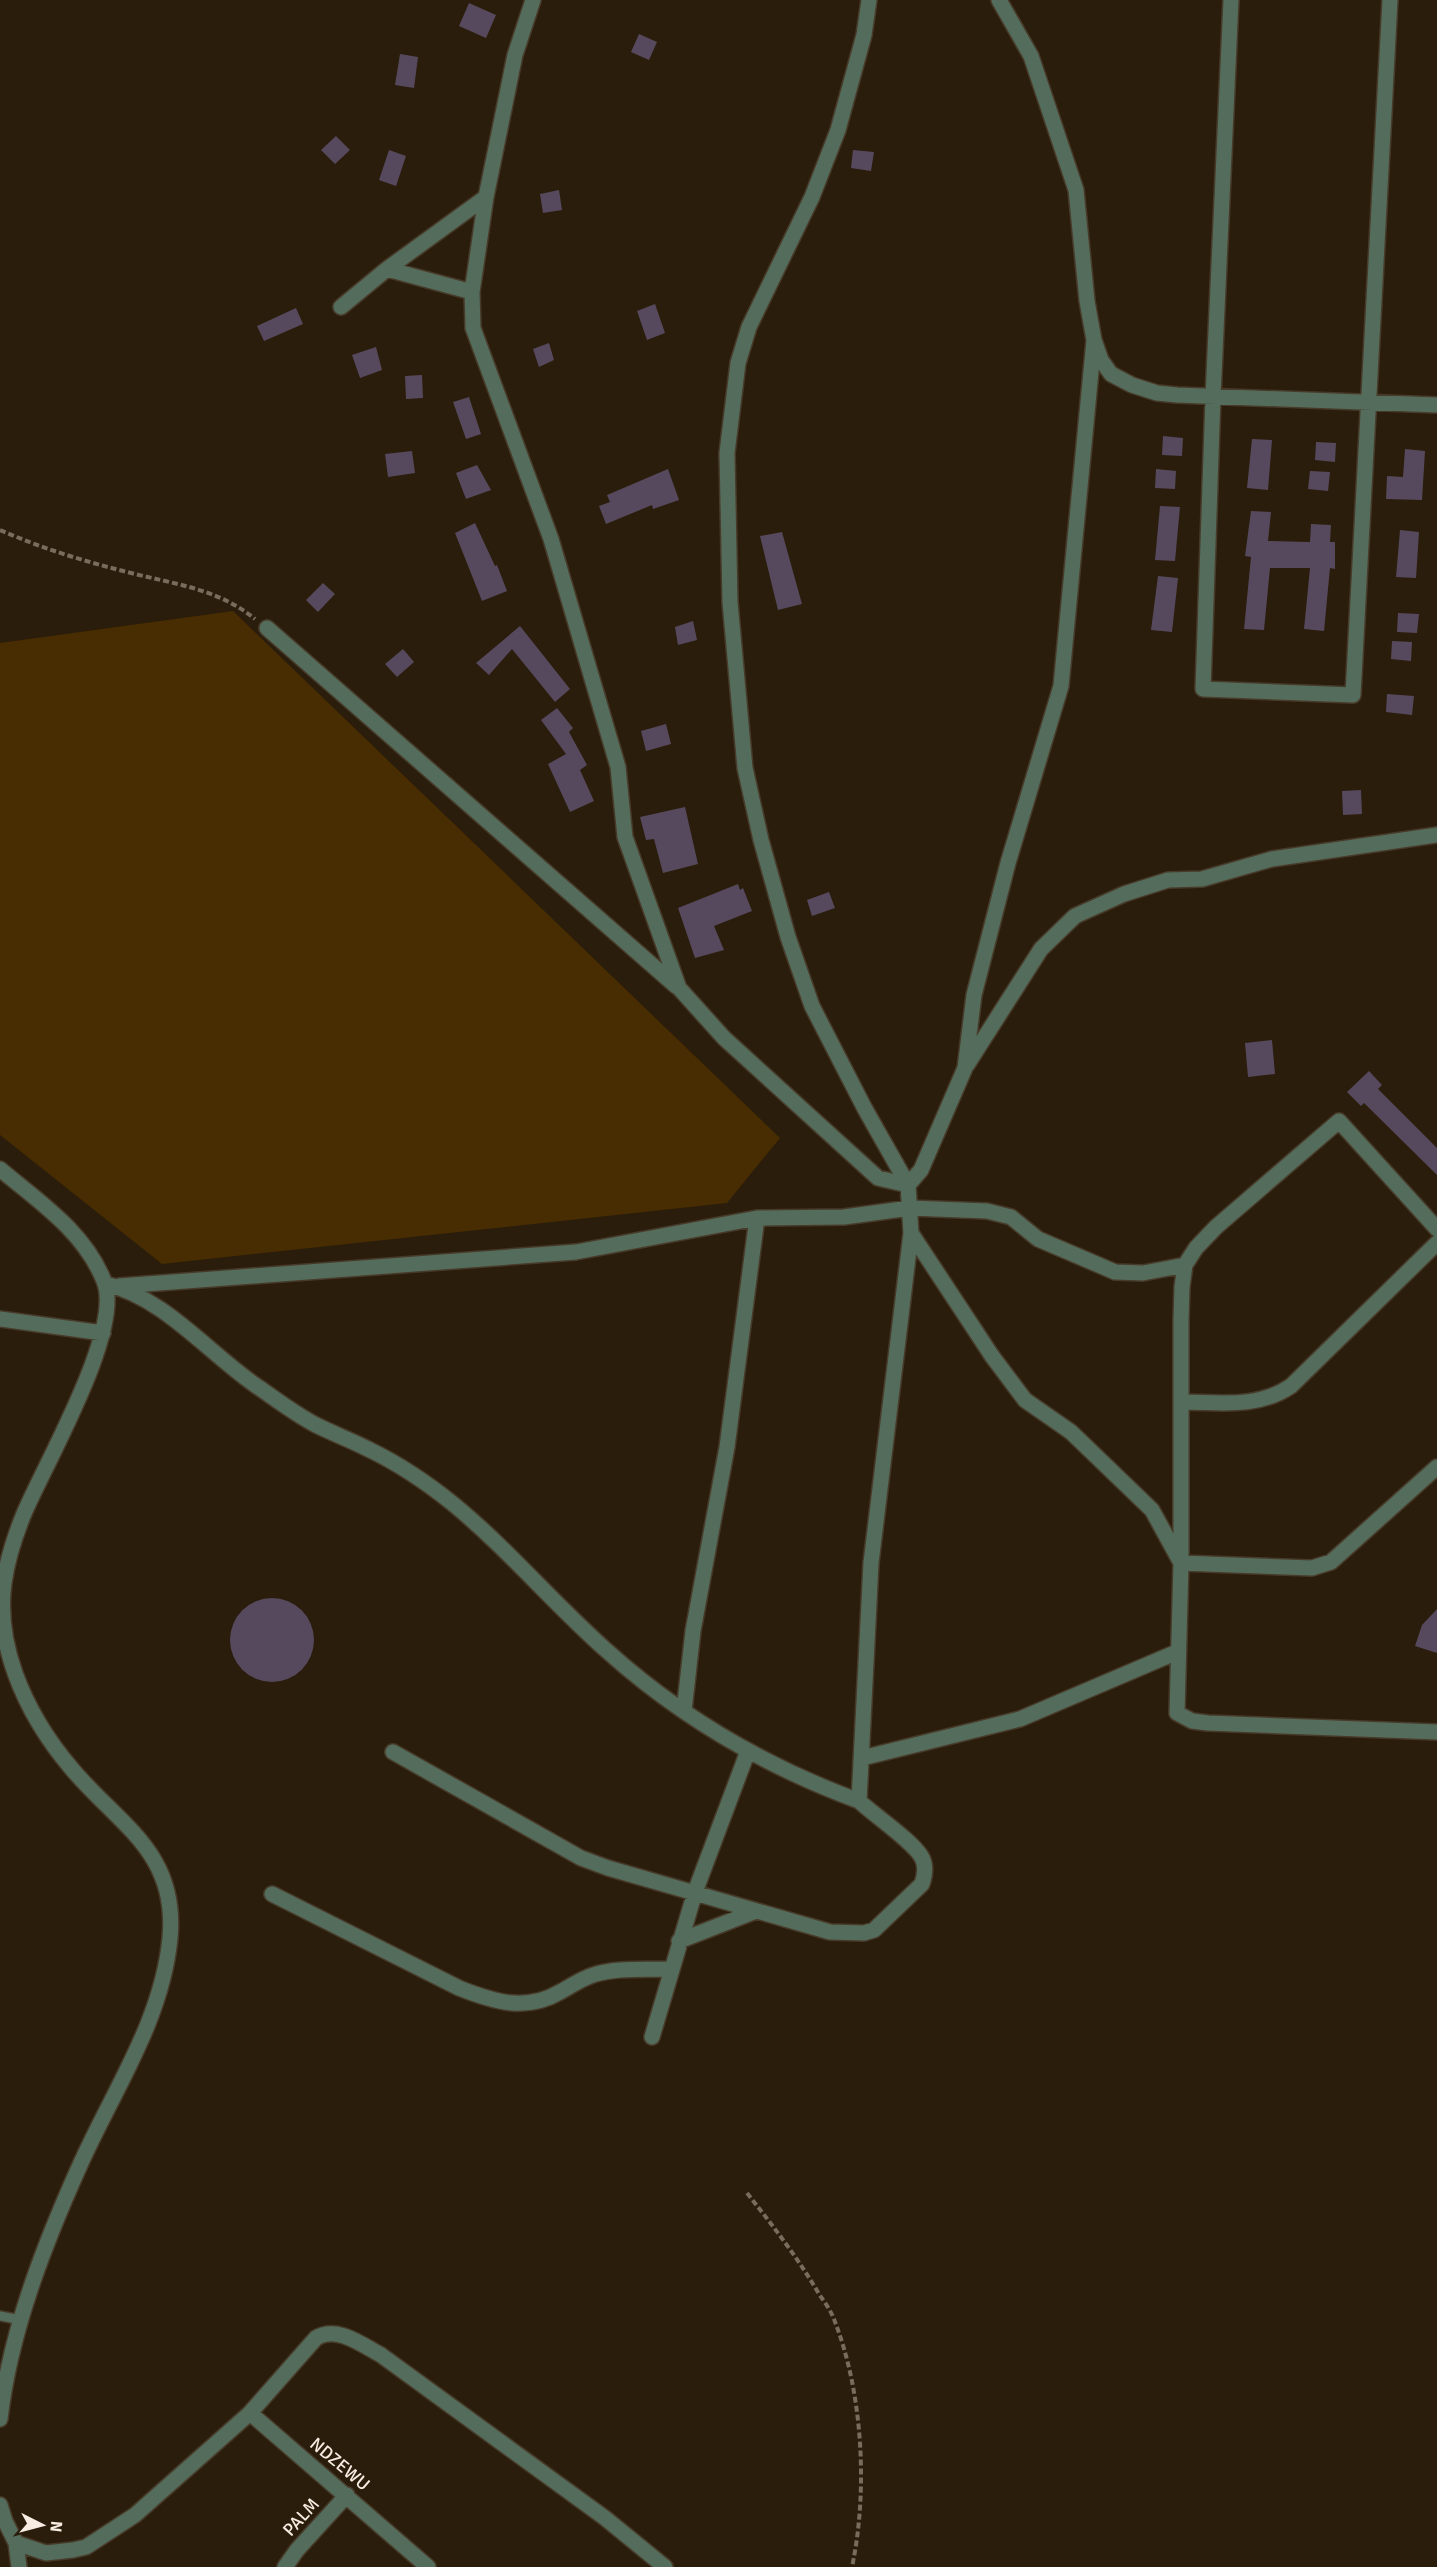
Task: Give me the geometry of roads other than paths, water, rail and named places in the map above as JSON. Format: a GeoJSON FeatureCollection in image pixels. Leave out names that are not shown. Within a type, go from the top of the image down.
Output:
{"type":"FeatureCollection","features":[{"type":"Feature","properties":{"kind":"street"},"geometry":{"type":"LineString","coordinates":[[533,0],[515,55],[486,197],[472,292],[473,328],[551,539],[618,767],[625,837],[679,988]]}},
{"type":"Feature","properties":{"kind":"street"},"geometry":{"type":"LineString","coordinates":[[859,1802],[871,1563],[911,1233],[908,1185],[865,1109],[812,1006],[788,937],[761,840],[745,768],[730,602],[727,453],[738,363],[749,327],[812,197],[838,130],[864,35],[869,0]]}},
{"type":"Feature","properties":{"kind":"street"},"geometry":{"type":"LineString","coordinates":[[999,0],[1030,56],[1076,190],[1087,301],[1094,340],[1101,360],[1111,374],[1132,385],[1157,393],[1213,397],[1367,400],[1437,405]]}},
{"type":"Feature","properties":{"kind":"street"},"geometry":{"type":"LineString","coordinates":[[1231,0],[1213,397],[1203,689],[1353,694],[1390,0]]}},
{"type":"Feature","properties":{"kind":"street"},"geometry":{"type":"LineString","coordinates":[[341,307],[387,269],[486,197]]}},
{"type":"Feature","properties":{"kind":"street"},"geometry":{"type":"LineString","coordinates":[[387,269],[472,292]]}},
{"type":"Feature","properties":{"kind":"street"},"geometry":{"type":"LineString","coordinates":[[965,1068],[977,984],[1008,863],[1061,686],[1094,340]]}},
{"type":"Feature","properties":{"kind":"street"},"geometry":{"type":"LineString","coordinates":[[267,628],[679,988],[724,1038],[878,1178],[908,1185]]}},
{"type":"Feature","properties":{"kind":"street"},"geometry":{"type":"LineString","coordinates":[[908,1185],[921,1170],[965,1068],[1041,949],[1075,916],[1124,894],[1168,880],[1202,879],[1272,860],[1437,835]]}},
{"type":"Feature","properties":{"kind":"street"},"geometry":{"type":"LineString","coordinates":[[1437,1229],[1339,1121],[1216,1227],[1196,1248],[1185,1265],[1181,1298],[1181,1563],[1177,1652],[1177,1713],[1192,1721],[1437,1732]]}},
{"type":"Feature","properties":{"kind":"street"},"geometry":{"type":"LineString","coordinates":[[0,1169],[66,1223],[112,1285],[175,1320],[236,1372],[292,1411],[413,1474],[452,1503],[605,1650],[644,1682],[684,1711],[748,1751],[859,1802],[921,1856],[925,1875],[922,1884],[874,1930],[864,1933],[830,1932],[581,1858],[393,1752]]}},
{"type":"Feature","properties":{"kind":"street"},"geometry":{"type":"LineString","coordinates":[[112,1285],[576,1252],[756,1218],[844,1217],[910,1208],[987,1211],[1011,1217],[1038,1239],[1115,1272],[1143,1273],[1185,1265]]}},
{"type":"Feature","properties":{"kind":"street"},"geometry":{"type":"LineString","coordinates":[[684,1711],[693,1631],[727,1447],[756,1218]]}},
{"type":"Feature","properties":{"kind":"street"},"geometry":{"type":"LineString","coordinates":[[911,1233],[992,1356],[1025,1400],[1071,1432],[1152,1510],[1181,1563]]}},
{"type":"Feature","properties":{"kind":"street"},"geometry":{"type":"LineString","coordinates":[[1182,1402],[1249,1403],[1276,1396],[1291,1386],[1437,1243]]}},
{"type":"Feature","properties":{"kind":"street"},"geometry":{"type":"LineString","coordinates":[[0,2419],[21,2320],[80,2167],[155,2008],[166,1967],[170,1934],[163,1882],[153,1858],[136,1833],[74,1772],[34,1717],[8,1650],[3,1617],[4,1566],[24,1516],[66,1426],[103,1333],[112,1285]]}},
{"type":"Feature","properties":{"kind":"street"},"geometry":{"type":"LineString","coordinates":[[0,1319],[103,1333]]}},
{"type":"Feature","properties":{"kind":"street"},"geometry":{"type":"LineString","coordinates":[[1181,1563],[1312,1568],[1331,1562],[1437,1467]]}},
{"type":"Feature","properties":{"kind":"street"},"geometry":{"type":"LineString","coordinates":[[862,1758],[1020,1719],[1177,1652]]}},
{"type":"Feature","properties":{"kind":"street"},"geometry":{"type":"LineString","coordinates":[[652,2037],[694,1892],[748,1751]]}},
{"type":"Feature","properties":{"kind":"street"},"geometry":{"type":"LineString","coordinates":[[272,1894],[459,1988],[484,1998],[510,2004],[540,2001],[593,1975],[616,1970],[670,1969]]}},
{"type":"Feature","properties":{"kind":"street"},"geometry":{"type":"LineString","coordinates":[[680,1941],[756,1911]]}},
{"type":"Feature","properties":{"kind":"street"},"geometry":{"type":"LineString","coordinates":[[16,2543],[32,2550],[57,2554],[86,2547],[135,2515],[250,2413],[316,2338],[323,2334],[341,2335],[381,2355],[604,2518],[665,2567]]}},
{"type":"Feature","properties":{"kind":"street","name":"NDZEWU"},"geometry":{"type":"LineString","coordinates":[[250,2413],[428,2567]]}},
{"type":"Feature","properties":{"kind":"street","name":"PALM"},"geometry":{"type":"LineString","coordinates":[[285,2567],[297,2550],[347,2495]]}},
{"type":"Feature","properties":{"kind":"street"},"geometry":{"type":"LineString","coordinates":[[0,2505],[4,2521],[16,2543],[20,2567]]}},
{"type":"Feature","properties":{"kind":"lane"},"geometry":{"type":"LineString","coordinates":[[0,2316],[21,2320]]}}]}
